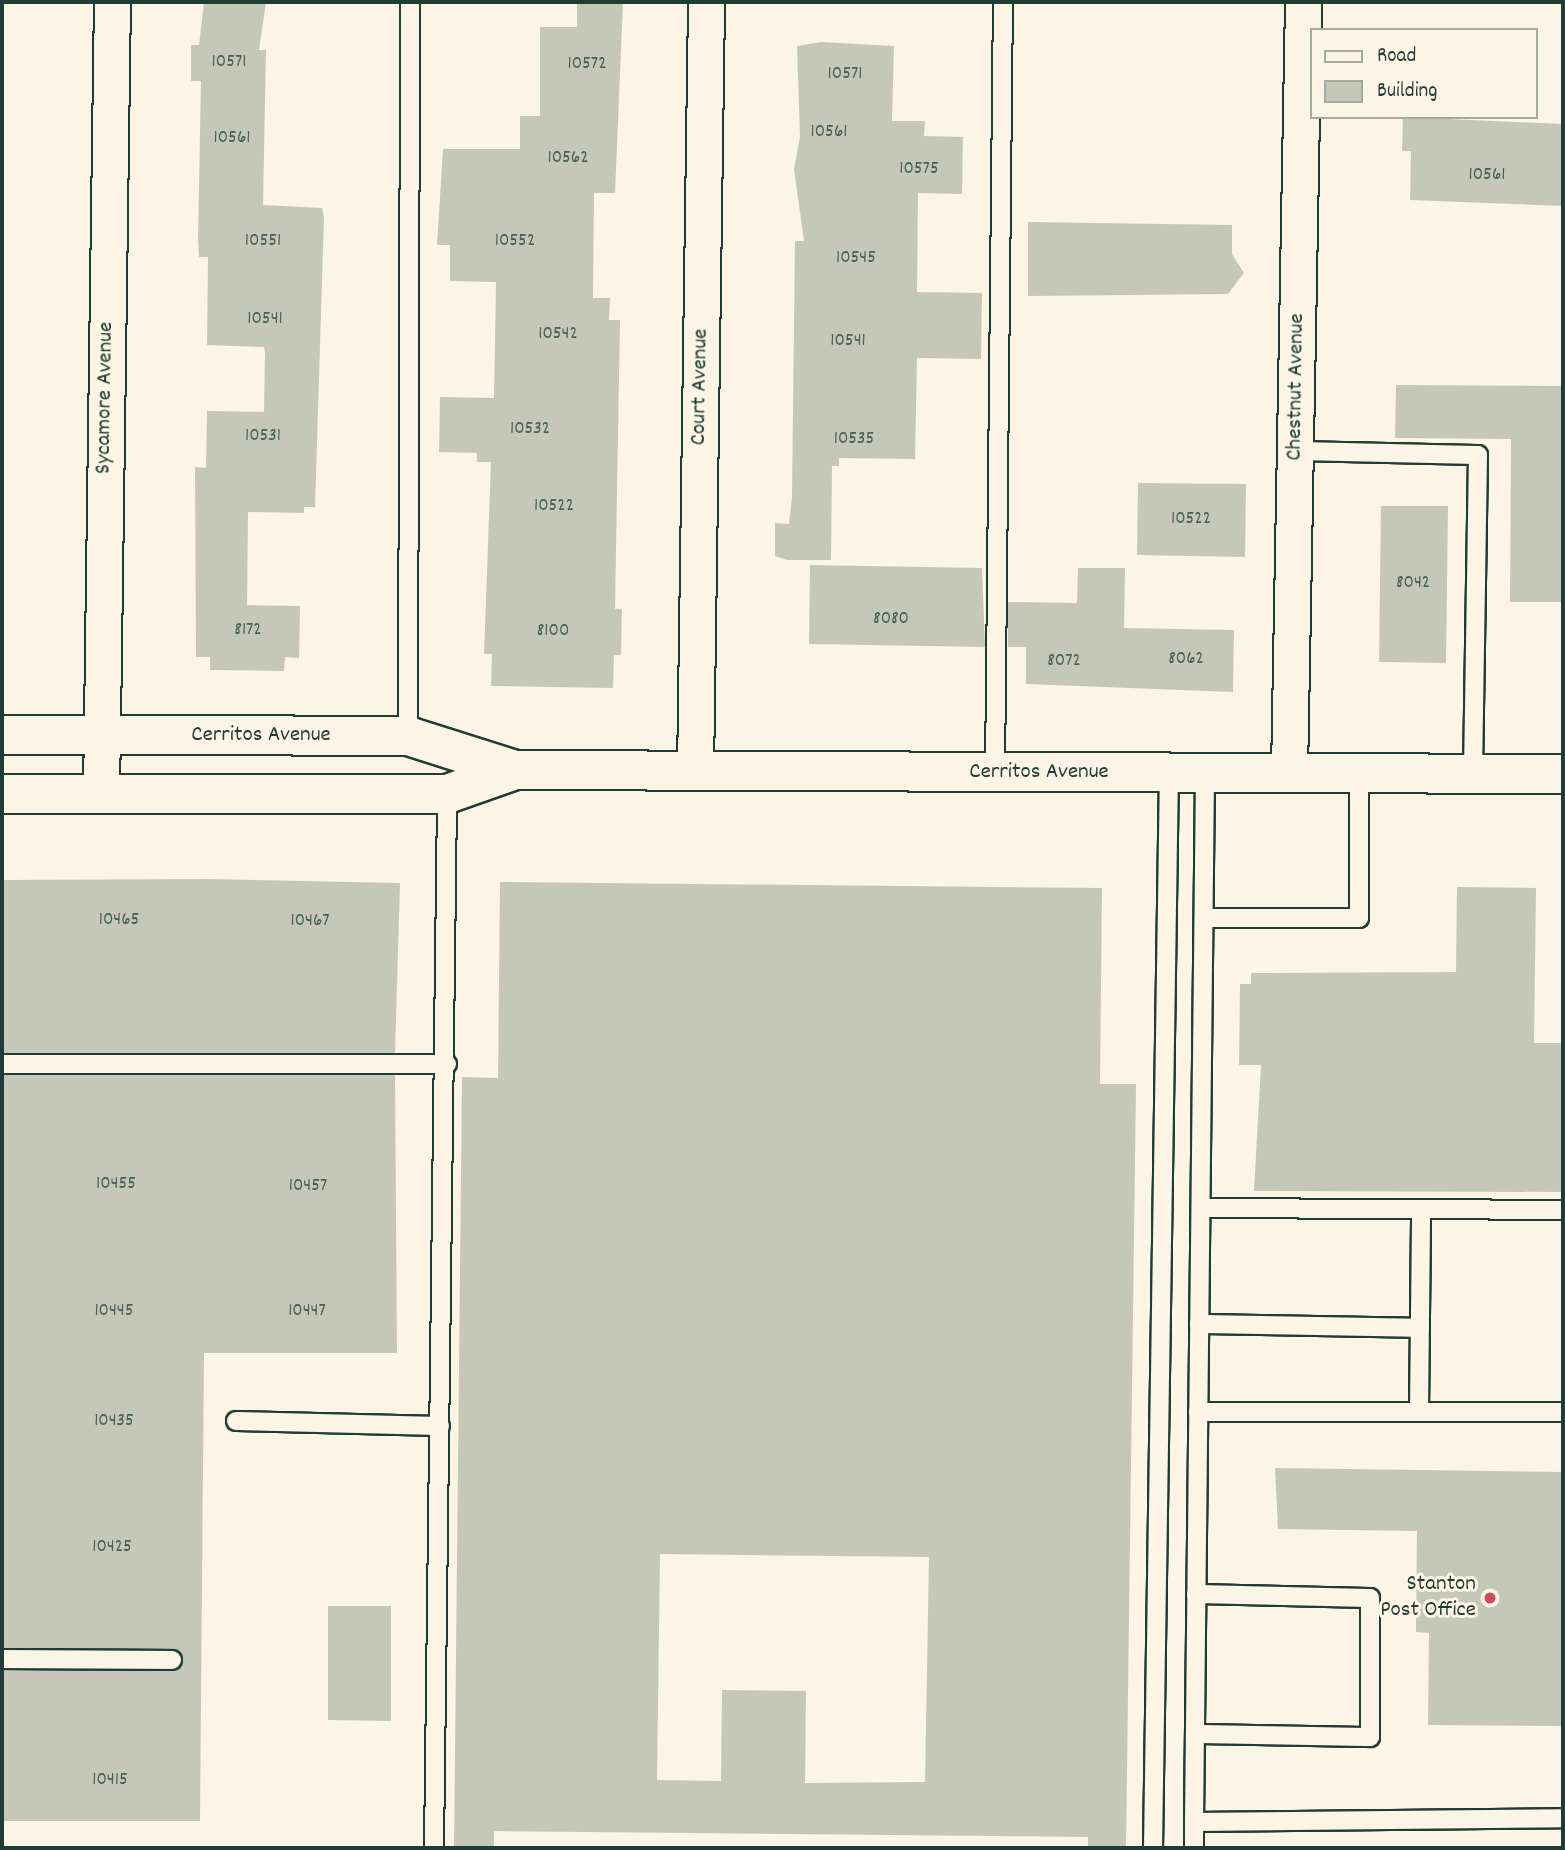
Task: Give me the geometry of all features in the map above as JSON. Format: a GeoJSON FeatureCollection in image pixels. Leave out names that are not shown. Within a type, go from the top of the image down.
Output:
{"type":"FeatureCollection","features":[{"type":"Feature","properties":{"kind":"street","name":"Sycamore Avenue"},"geometry":{"type":"LineString","coordinates":[[101,795],[111,2]]}},
{"type":"Feature","properties":{"kind":"street","name":"Court Avenue"},"geometry":{"type":"LineString","coordinates":[[695,772],[706,2]]}},
{"type":"Feature","properties":{"kind":"street","name":"Chestnut Avenue"},"geometry":{"type":"LineString","coordinates":[[1289,773],[1297,451],[1303,2]]}},
{"type":"Feature","properties":{"kind":"street","name":"Cerritos Avenue"},"geometry":{"type":"LineString","coordinates":[[2,735],[408,736],[515,770],[1563,774]]}},
{"type":"Feature","properties":{"kind":"street","name":"Cerritos Avenue"},"geometry":{"type":"LineString","coordinates":[[2,794],[447,794],[515,770]]}},
{"type":"Feature","properties":{"kind":"lane"},"geometry":{"type":"LineString","coordinates":[[408,736],[410,2]]}},
{"type":"Feature","properties":{"kind":"lane"},"geometry":{"type":"LineString","coordinates":[[995,773],[1003,2]]}},
{"type":"Feature","properties":{"kind":"lane"},"geometry":{"type":"LineString","coordinates":[[1297,451],[1478,455],[1473,774]]}},
{"type":"Feature","properties":{"kind":"lane"},"geometry":{"type":"LineString","coordinates":[[1187,773],[1204,918],[1194,1848]]}},
{"type":"Feature","properties":{"kind":"lane"},"geometry":{"type":"LineString","coordinates":[[1153,1848],[1187,773]]}},
{"type":"Feature","properties":{"kind":"lane"},"geometry":{"type":"LineString","coordinates":[[1204,918],[1359,918],[1359,774]]}},
{"type":"Feature","properties":{"kind":"lane"},"geometry":{"type":"LineString","coordinates":[[434,1848],[447,1064],[447,794]]}},
{"type":"Feature","properties":{"kind":"lane"},"geometry":{"type":"LineString","coordinates":[[2,1064],[447,1064]]}},
{"type":"Feature","properties":{"kind":"lane"},"geometry":{"type":"LineString","coordinates":[[1201,1208],[1563,1210]]}},
{"type":"Feature","properties":{"kind":"lane"},"geometry":{"type":"LineString","coordinates":[[1419,1412],[1420,1209]]}},
{"type":"Feature","properties":{"kind":"lane"},"geometry":{"type":"LineString","coordinates":[[1199,1324],[1420,1328]]}},
{"type":"Feature","properties":{"kind":"lane"},"geometry":{"type":"LineString","coordinates":[[1198,1412],[1563,1412]]}},
{"type":"Feature","properties":{"kind":"lane"},"geometry":{"type":"LineString","coordinates":[[236,1420],[440,1426]]}},
{"type":"Feature","properties":{"kind":"lane"},"geometry":{"type":"LineString","coordinates":[[1195,1734],[1370,1737],[1370,1598],[1196,1594]]}},
{"type":"Feature","properties":{"kind":"lane"},"geometry":{"type":"LineString","coordinates":[[2,1659],[172,1660]]}},
{"type":"Feature","properties":{"kind":"lane"},"geometry":{"type":"LineString","coordinates":[[1194,1822],[1563,1818]]}},
{"type":"Feature","properties":{"kind":"building"},"geometry":{"type":"Polygon","coordinates":[[[204,2],[266,2],[259,50],[266,50],[263,205],[322,208],[324,217],[315,507],[304,507],[304,513],[248,512],[247,605],[300,606],[299,658],[285,657],[284,671],[210,670],[210,657],[196,657],[195,467],[206,468],[207,411],[264,412],[265,352],[264,347],[207,345],[208,257],[199,257],[198,238],[201,81],[191,81],[191,45],[199,45],[204,2]]]}},
{"type":"Feature","properties":{"kind":"building"},"geometry":{"type":"Polygon","coordinates":[[[577,2],[623,2],[615,193],[594,193],[593,298],[610,298],[609,320],[620,320],[615,609],[622,609],[621,655],[614,655],[613,688],[491,686],[492,654],[484,654],[491,462],[477,462],[477,453],[439,452],[440,397],[494,398],[496,282],[450,281],[450,245],[437,245],[443,149],[520,149],[520,116],[540,116],[540,27],[577,27],[577,2]]]}},
{"type":"Feature","properties":{"kind":"building"},"geometry":{"type":"Polygon","coordinates":[[[821,42],[894,46],[892,121],[925,121],[924,136],[963,137],[962,194],[918,193],[917,292],[982,293],[981,359],[917,358],[915,459],[839,458],[839,466],[832,466],[831,560],[787,560],[775,556],[775,523],[789,524],[792,497],[795,241],[804,241],[794,169],[800,137],[797,46],[821,42]]]}},
{"type":"Feature","properties":{"kind":"building"},"geometry":{"type":"Polygon","coordinates":[[[1403,119],[1563,124],[1563,206],[1410,200],[1411,151],[1402,151],[1403,119]]]}},
{"type":"Feature","properties":{"kind":"building"},"geometry":{"type":"Polygon","coordinates":[[[1028,222],[1232,225],[1232,254],[1244,273],[1228,294],[1028,296],[1028,222]]]}},
{"type":"Feature","properties":{"kind":"building"},"geometry":{"type":"Polygon","coordinates":[[[1396,385],[1563,386],[1563,602],[1510,602],[1511,439],[1395,438],[1396,385]]]}},
{"type":"Feature","properties":{"kind":"building"},"geometry":{"type":"Polygon","coordinates":[[[1138,483],[1246,484],[1245,557],[1137,555],[1138,483]]]}},
{"type":"Feature","properties":{"kind":"building"},"geometry":{"type":"Polygon","coordinates":[[[1381,506],[1448,506],[1446,663],[1379,662],[1381,506]]]}},
{"type":"Feature","properties":{"kind":"building"},"geometry":{"type":"Polygon","coordinates":[[[810,565],[982,568],[985,647],[809,644],[810,565]]]}},
{"type":"Feature","properties":{"kind":"building"},"geometry":{"type":"Polygon","coordinates":[[[1078,568],[1125,568],[1124,628],[1234,630],[1233,692],[1026,684],[1026,647],[1008,647],[1008,602],[1077,603],[1078,568]]]}},
{"type":"Feature","properties":{"kind":"building"},"geometry":{"type":"Polygon","coordinates":[[[209,879],[400,883],[395,1053],[2,1053],[2,880],[209,879]]]}},
{"type":"Feature","properties":{"kind":"building"},"geometry":{"type":"Polygon","coordinates":[[[500,882],[1102,888],[1100,1084],[1136,1084],[1126,1848],[1088,1848],[1088,1837],[494,1831],[494,1848],[454,1848],[462,1077],[498,1078],[500,882]],[[660,1554],[657,1780],[721,1781],[722,1690],[806,1691],[805,1783],[925,1782],[929,1557],[660,1554]]]}},
{"type":"Feature","properties":{"kind":"building"},"geometry":{"type":"Polygon","coordinates":[[[1457,887],[1536,888],[1534,1043],[1563,1043],[1563,1192],[1254,1191],[1261,1065],[1239,1065],[1240,984],[1251,984],[1251,973],[1456,972],[1457,887]]]}},
{"type":"Feature","properties":{"kind":"building"},"geometry":{"type":"Polygon","coordinates":[[[2,1075],[395,1075],[397,1353],[204,1353],[200,1821],[2,1821],[2,1670],[172,1671],[183,1659],[172,1649],[2,1648],[2,1075]]]}},
{"type":"Feature","properties":{"kind":"building","name":"Stanton Post Office"},"geometry":{"type":"Polygon","coordinates":[[[1275,1468],[1563,1472],[1563,1726],[1428,1725],[1429,1633],[1416,1632],[1417,1531],[1278,1529],[1275,1468]]]}},
{"type":"Feature","properties":{"kind":"building"},"geometry":{"type":"Polygon","coordinates":[[[328,1606],[391,1606],[391,1721],[328,1720],[328,1606]]]}},
{"type":"Feature","properties":{"kind":"place","name":"Stanton Post Office"},"geometry":{"type":"Point","coordinates":[1490,1598]}}]}
